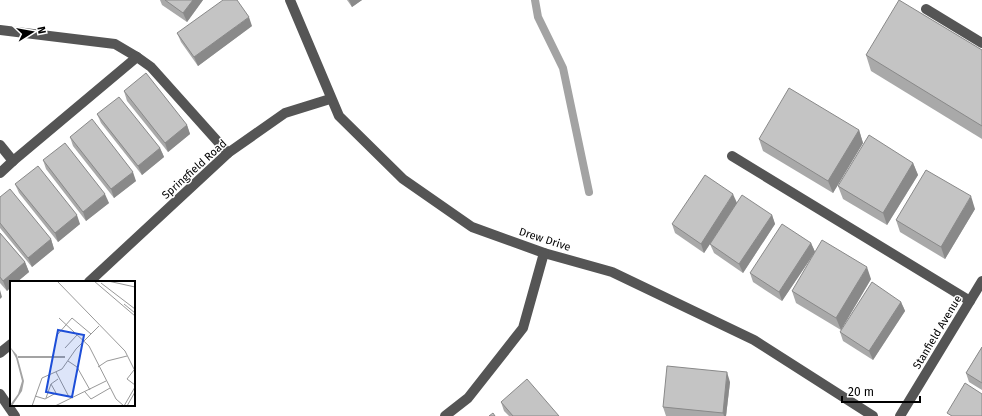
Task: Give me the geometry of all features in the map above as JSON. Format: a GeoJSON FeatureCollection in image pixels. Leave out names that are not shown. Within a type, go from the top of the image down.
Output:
{"type":"FeatureCollection","features":[{"type":"Feature","properties":{"kind":"street","name":"Drew Drive"},"geometry":{"type":"LineString","coordinates":[[290,0],[330,99],[339,116],[403,179],[472,227],[544,253],[612,272],[754,340],[873,416]]}},
{"type":"Feature","properties":{"kind":"street"},"geometry":{"type":"LineString","coordinates":[[926,9],[982,43]]}},
{"type":"Feature","properties":{"kind":"street"},"geometry":{"type":"LineString","coordinates":[[0,30],[115,44],[151,67],[228,153]]}},
{"type":"Feature","properties":{"kind":"street"},"geometry":{"type":"LineString","coordinates":[[0,173],[137,57]]}},
{"type":"Feature","properties":{"kind":"street","name":"Springfield Road"},"geometry":{"type":"LineString","coordinates":[[90,281],[228,153],[285,113],[330,99]]}},
{"type":"Feature","properties":{"kind":"street"},"geometry":{"type":"LineString","coordinates":[[0,145],[14,161]]}},
{"type":"Feature","properties":{"kind":"street"},"geometry":{"type":"LineString","coordinates":[[732,156],[970,301]]}},
{"type":"Feature","properties":{"kind":"street"},"geometry":{"type":"LineString","coordinates":[[445,416],[468,398],[523,328],[544,253]]}},
{"type":"Feature","properties":{"kind":"street","name":"Stanfield Avenue"},"geometry":{"type":"LineString","coordinates":[[900,416],[982,282]]}},
{"type":"Feature","properties":{"kind":"street"},"geometry":{"type":"LineString","coordinates":[[0,353],[10,345]]}},
{"type":"Feature","properties":{"kind":"street"},"geometry":{"type":"LineString","coordinates":[[0,394],[15,416]]}},
{"type":"Feature","properties":{"kind":"building"},"geometry":{"type":"Polygon","coordinates":[[[165,0],[193,0],[183,13],[165,0]]]}},
{"type":"Feature","properties":{"kind":"building"},"geometry":{"type":"Polygon","coordinates":[[[223,0],[237,0],[249,17],[194,57],[177,33],[223,0]]]}},
{"type":"Feature","properties":{"kind":"building"},"geometry":{"type":"Polygon","coordinates":[[[899,0],[982,50],[982,126],[866,55],[899,0]]]}},
{"type":"Feature","properties":{"kind":"building"},"geometry":{"type":"Polygon","coordinates":[[[146,73],[187,125],[165,143],[124,91],[146,73]]]}},
{"type":"Feature","properties":{"kind":"building"},"geometry":{"type":"Polygon","coordinates":[[[789,88],[859,130],[828,181],[759,139],[789,88]]]}},
{"type":"Feature","properties":{"kind":"building"},"geometry":{"type":"Polygon","coordinates":[[[119,97],[160,148],[138,166],[97,114],[119,97]]]}},
{"type":"Feature","properties":{"kind":"building"},"geometry":{"type":"Polygon","coordinates":[[[92,119],[133,172],[111,189],[70,137],[92,119]]]}},
{"type":"Feature","properties":{"kind":"building"},"geometry":{"type":"Polygon","coordinates":[[[869,135],[913,163],[883,213],[838,186],[869,135]]]}},
{"type":"Feature","properties":{"kind":"building"},"geometry":{"type":"Polygon","coordinates":[[[65,143],[105,194],[83,212],[43,160],[65,143]]]}},
{"type":"Feature","properties":{"kind":"building"},"geometry":{"type":"Polygon","coordinates":[[[38,166],[77,215],[55,233],[15,184],[38,166]]]}},
{"type":"Feature","properties":{"kind":"building"},"geometry":{"type":"Polygon","coordinates":[[[926,170],[971,196],[941,247],[896,220],[926,170]]]}},
{"type":"Feature","properties":{"kind":"building"},"geometry":{"type":"Polygon","coordinates":[[[705,175],[733,194],[701,244],[672,224],[705,175]]]}},
{"type":"Feature","properties":{"kind":"building"},"geometry":{"type":"Polygon","coordinates":[[[10,189],[51,239],[28,258],[0,223],[0,197],[10,189]]]}},
{"type":"Feature","properties":{"kind":"building"},"geometry":{"type":"Polygon","coordinates":[[[742,195],[772,215],[739,264],[710,244],[742,195]]]}},
{"type":"Feature","properties":{"kind":"building"},"geometry":{"type":"Polygon","coordinates":[[[782,224],[811,243],[779,292],[750,273],[782,224]]]}},
{"type":"Feature","properties":{"kind":"building"},"geometry":{"type":"Polygon","coordinates":[[[0,233],[25,262],[3,281],[0,277],[0,233]]]}},
{"type":"Feature","properties":{"kind":"building"},"geometry":{"type":"Polygon","coordinates":[[[822,240],[867,267],[836,318],[792,291],[822,240]]]}},
{"type":"Feature","properties":{"kind":"building"},"geometry":{"type":"Polygon","coordinates":[[[872,282],[901,302],[869,351],[840,332],[872,282]]]}},
{"type":"Feature","properties":{"kind":"building"},"geometry":{"type":"Polygon","coordinates":[[[982,347],[982,383],[966,373],[982,347]]]}},
{"type":"Feature","properties":{"kind":"building"},"geometry":{"type":"Polygon","coordinates":[[[667,366],[727,372],[723,413],[663,407],[667,366]]]}},
{"type":"Feature","properties":{"kind":"building"},"geometry":{"type":"Polygon","coordinates":[[[527,379],[559,416],[513,416],[501,402],[527,379]]]}},
{"type":"Feature","properties":{"kind":"building"},"geometry":{"type":"Polygon","coordinates":[[[965,383],[982,394],[982,416],[952,416],[947,413],[965,383]]]}},
{"type":"Feature","properties":{"kind":"waterway"},"geometry":{"type":"LineString","coordinates":[[535,0],[538,17],[563,68],[589,192]]}}]}
